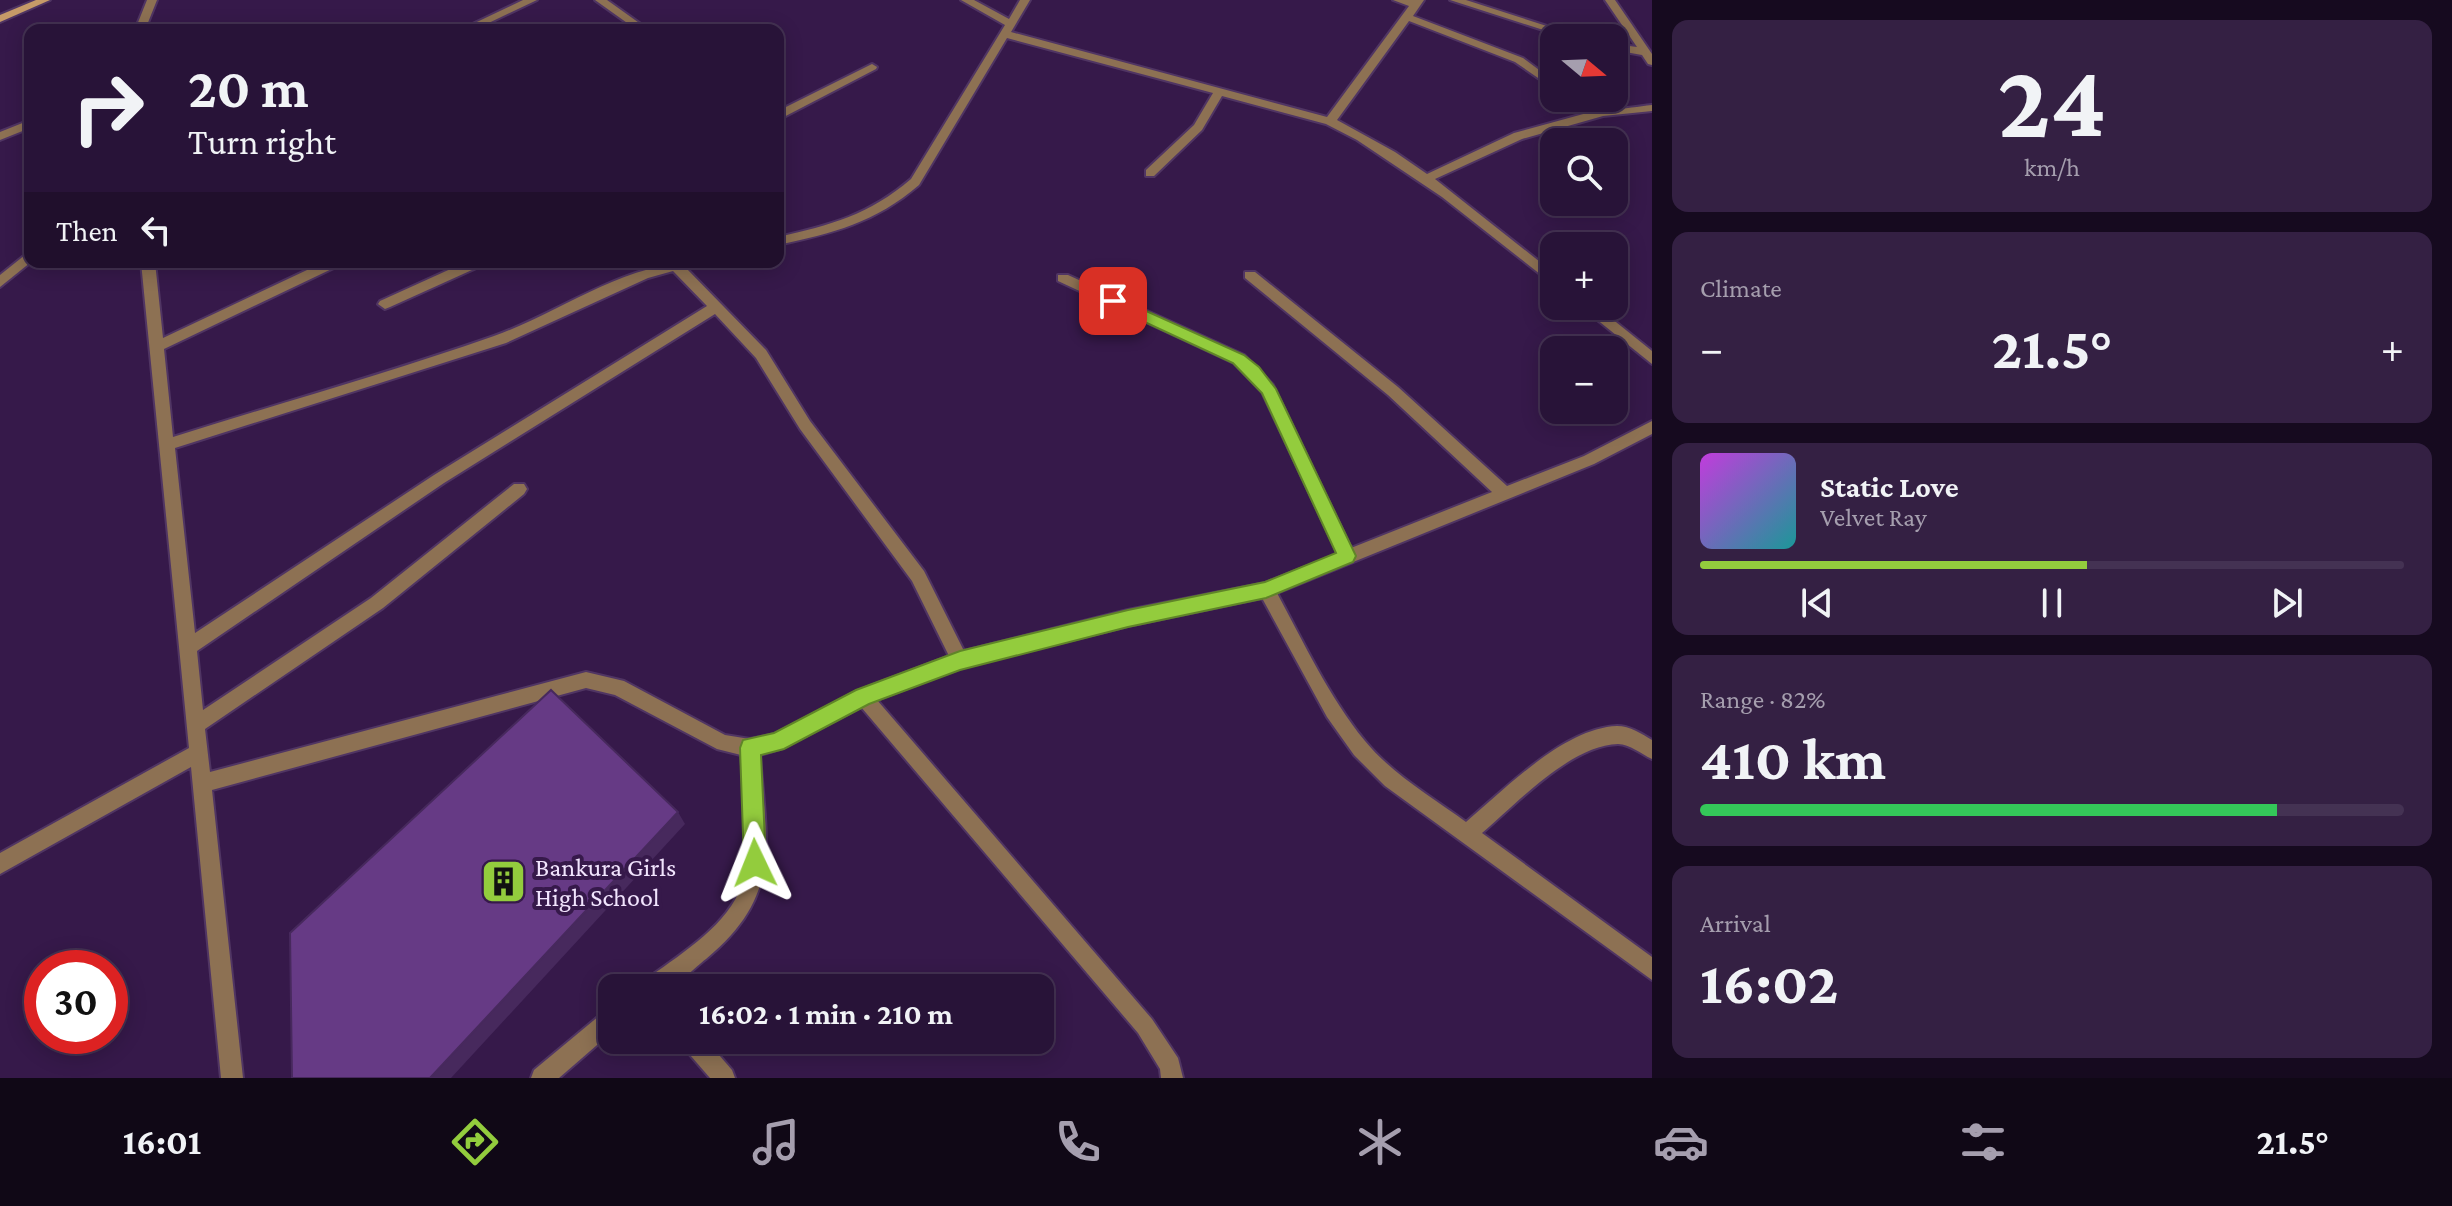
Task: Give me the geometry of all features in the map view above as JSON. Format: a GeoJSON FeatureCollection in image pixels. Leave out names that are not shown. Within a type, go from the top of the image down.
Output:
{"type":"FeatureCollection","features":[{"type":"Feature","properties":{"kind":"street"},"geometry":{"type":"LineString","coordinates":[[142,24],[152,0]]}},
{"type":"Feature","properties":{"kind":"street"},"geometry":{"type":"LineString","coordinates":[[478,24],[532,0]]}},
{"type":"Feature","properties":{"kind":"street"},"geometry":{"type":"LineString","coordinates":[[600,0],[635,24]]}},
{"type":"Feature","properties":{"kind":"street"},"geometry":{"type":"LineString","coordinates":[[966,0],[1008,29],[1219,92],[1330,121],[1372,141],[1428,178],[1540,269]]}},
{"type":"Feature","properties":{"kind":"street"},"geometry":{"type":"LineString","coordinates":[[784,240],[862,221],[893,202],[915,182],[1025,0]]}},
{"type":"Feature","properties":{"kind":"street"},"geometry":{"type":"LineString","coordinates":[[1330,121],[1418,3],[1398,0]]}},
{"type":"Feature","properties":{"kind":"street"},"geometry":{"type":"LineString","coordinates":[[1455,0],[1540,26]]}},
{"type":"Feature","properties":{"kind":"street"},"geometry":{"type":"LineString","coordinates":[[1610,0],[1645,52],[1652,41]]}},
{"type":"Feature","properties":{"kind":"street"},"geometry":{"type":"LineString","coordinates":[[0,19],[37,1]]}},
{"type":"Feature","properties":{"kind":"street"},"geometry":{"type":"LineString","coordinates":[[1409,18],[1519,60],[1540,76]]}},
{"type":"Feature","properties":{"kind":"street"},"geometry":{"type":"LineString","coordinates":[[784,113],[872,67]]}},
{"type":"Feature","properties":{"kind":"street"},"geometry":{"type":"LineString","coordinates":[[1150,173],[1198,127],[1219,92]]}},
{"type":"Feature","properties":{"kind":"street"},"geometry":{"type":"LineString","coordinates":[[1628,110],[1652,108]]}},
{"type":"Feature","properties":{"kind":"street"},"geometry":{"type":"LineString","coordinates":[[1428,178],[1518,136],[1603,112]]}},
{"type":"Feature","properties":{"kind":"street"},"geometry":{"type":"LineString","coordinates":[[0,136],[24,126]]}},
{"type":"Feature","properties":{"kind":"street"},"geometry":{"type":"LineString","coordinates":[[784,235],[794,238]]}},
{"type":"Feature","properties":{"kind":"street"},"geometry":{"type":"LineString","coordinates":[[0,282],[24,261]]}},
{"type":"Feature","properties":{"kind":"street"},"geometry":{"type":"LineString","coordinates":[[149,268],[232,1078]]}},
{"type":"Feature","properties":{"kind":"street"},"geometry":{"type":"LineString","coordinates":[[158,346],[322,268]]}},
{"type":"Feature","properties":{"kind":"street"},"geometry":{"type":"LineString","coordinates":[[385,304],[465,268]]}},
{"type":"Feature","properties":{"kind":"street"},"geometry":{"type":"LineString","coordinates":[[169,444],[501,339],[644,274],[668,268]]}},
{"type":"Feature","properties":{"kind":"street"},"geometry":{"type":"LineString","coordinates":[[687,268],[716,307],[761,354],[825,453],[918,576],[960,660]]}},
{"type":"Feature","properties":{"kind":"street"},"geometry":{"type":"LineString","coordinates":[[1250,275],[1393,391],[1505,494]]}},
{"type":"Feature","properties":{"kind":"street"},"geometry":{"type":"LineString","coordinates":[[1063,278],[1239,359],[1254,371],[1268,389],[1347,556]]}},
{"type":"Feature","properties":{"kind":"street"},"geometry":{"type":"LineString","coordinates":[[189,646],[439,479],[716,307]]}},
{"type":"Feature","properties":{"kind":"street"},"geometry":{"type":"LineString","coordinates":[[1604,320],[1652,359]]}},
{"type":"Feature","properties":{"kind":"street"},"geometry":{"type":"LineString","coordinates":[[201,784],[586,680],[618,687],[723,743],[750,748],[777,742],[863,697],[960,660],[1115,621],[1266,590],[1589,460],[1652,427]]}},
{"type":"Feature","properties":{"kind":"street"},"geometry":{"type":"LineString","coordinates":[[196,725],[377,603],[519,489]]}},
{"type":"Feature","properties":{"kind":"street"},"geometry":{"type":"LineString","coordinates":[[1266,590],[1333,711],[1360,749],[1392,779],[1652,970]]}},
{"type":"Feature","properties":{"kind":"street"},"geometry":{"type":"LineString","coordinates":[[863,697],[1145,1026],[1170,1066],[1172,1078]]}},
{"type":"Feature","properties":{"kind":"street"},"geometry":{"type":"LineString","coordinates":[[1468,833],[1560,756],[1596,739],[1618,735],[1637,740],[1652,750]]}},
{"type":"Feature","properties":{"kind":"street"},"geometry":{"type":"LineString","coordinates":[[670,974],[714,941],[748,896],[755,863],[750,748]]}},
{"type":"Feature","properties":{"kind":"street"},"geometry":{"type":"LineString","coordinates":[[0,864],[198,753]]}},
{"type":"Feature","properties":{"kind":"street"},"geometry":{"type":"LineString","coordinates":[[542,1078],[598,1030]]}},
{"type":"Feature","properties":{"kind":"street"},"geometry":{"type":"LineString","coordinates":[[704,1054],[724,1078]]}},
{"type":"Feature","properties":{"kind":"building","name":"Bankura Girls High School"},"geometry":{"type":"Polygon","coordinates":[[[551,690],[678,812],[430,1078],[292,1078],[290,933],[551,690]]]}},
{"type":"Feature","properties":{"kind":"place","name":"Bankura Girls High School"},"geometry":{"type":"Point","coordinates":[504,882]}},
{"type":"Feature","properties":{"kind":"route"},"geometry":{"type":"LineString","coordinates":[[755,863],[750,748],[777,742],[863,697],[960,660],[1128,618],[1266,590],[1347,556],[1268,389],[1254,371],[1239,359],[1113,301]]}}]}
